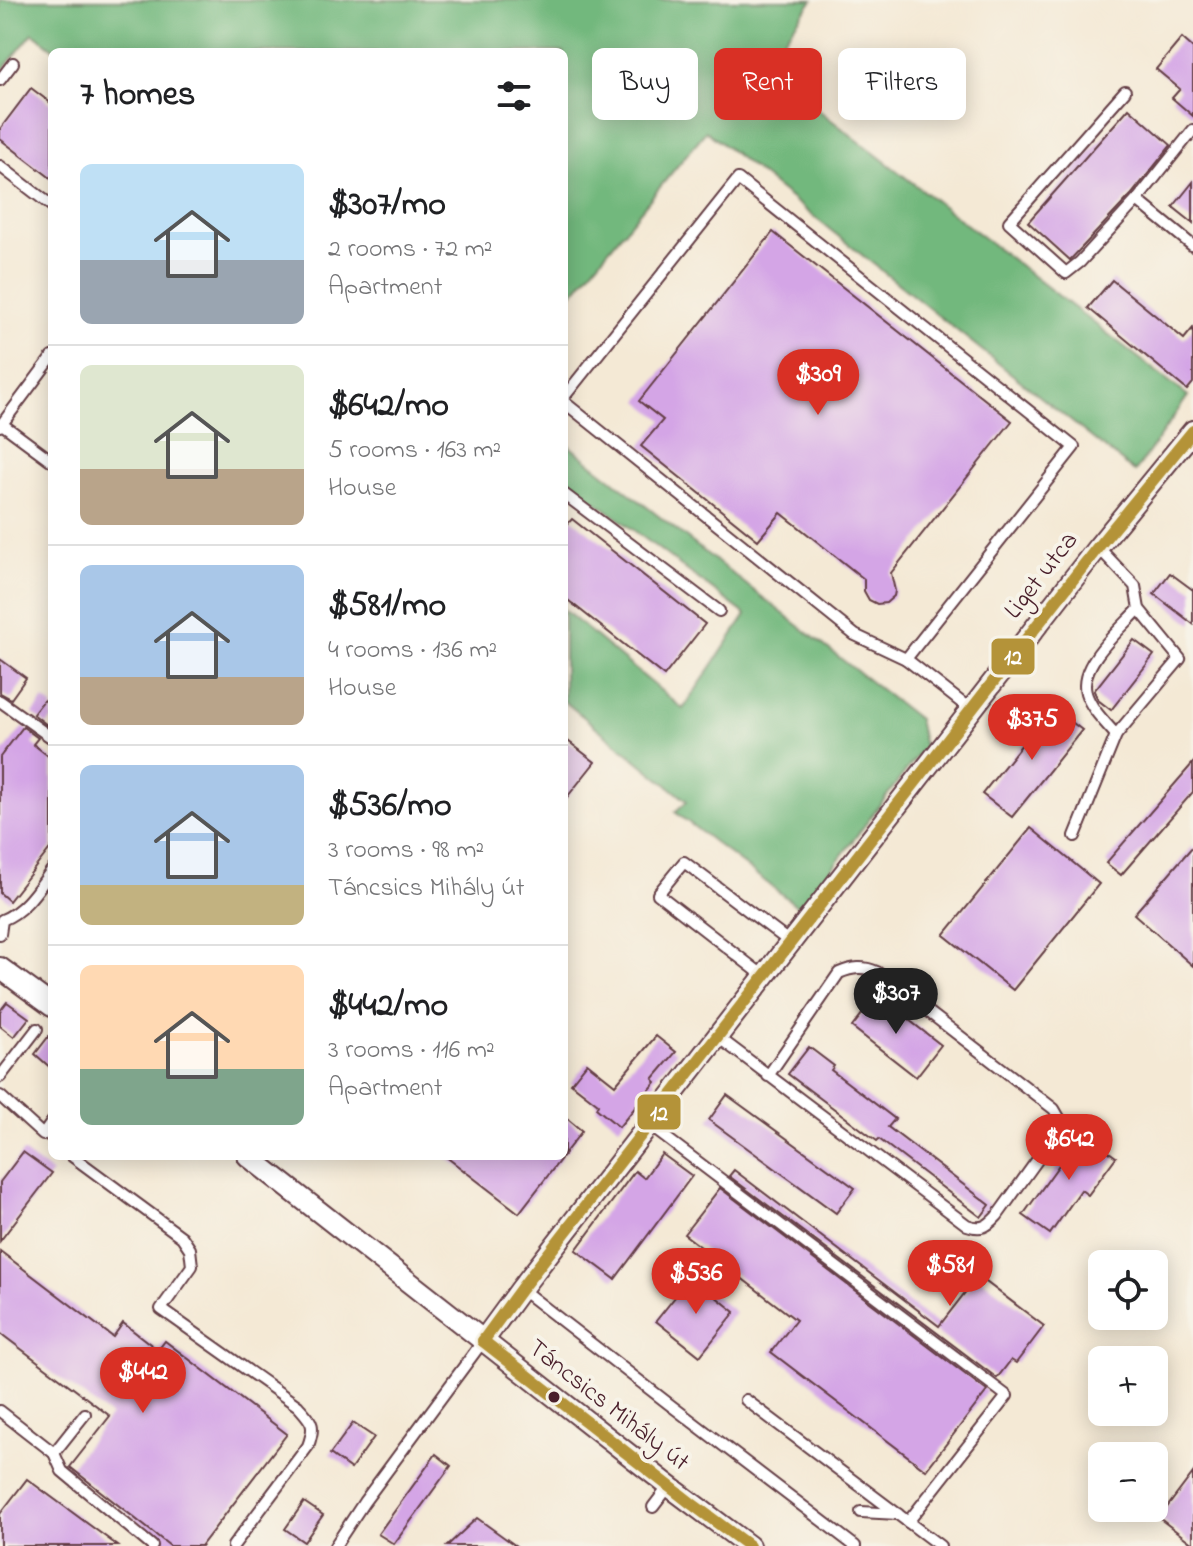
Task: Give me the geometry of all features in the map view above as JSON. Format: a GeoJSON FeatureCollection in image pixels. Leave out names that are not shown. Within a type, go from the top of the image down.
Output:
{"type":"FeatureCollection","features":[{"type":"Feature","properties":{"kind":"street","name":"Liget utca"},"geometry":{"type":"LineString","coordinates":[[483,1341],[1098,547],[1193,431]]}},
{"type":"Feature","properties":{"kind":"street"},"geometry":{"type":"LineString","coordinates":[[3,977],[48,1004]]}},
{"type":"Feature","properties":{"kind":"street","name":"Táncsics Mihály út"},"geometry":{"type":"LineString","coordinates":[[253,1160],[749,1546]]}},
{"type":"Feature","properties":{"kind":"lane"},"geometry":{"type":"LineString","coordinates":[[0,80],[13,63]]}},
{"type":"Feature","properties":{"kind":"lane"},"geometry":{"type":"LineString","coordinates":[[1125,91],[1009,222],[1066,273],[1137,200],[1193,130]]}},
{"type":"Feature","properties":{"kind":"lane"},"geometry":{"type":"LineString","coordinates":[[2,173],[48,203]]}},
{"type":"Feature","properties":{"kind":"lane"},"geometry":{"type":"LineString","coordinates":[[568,395],[738,179],[1074,447],[906,659]]}},
{"type":"Feature","properties":{"kind":"lane"},"geometry":{"type":"LineString","coordinates":[[1137,200],[1193,246]]}},
{"type":"Feature","properties":{"kind":"lane"},"geometry":{"type":"LineString","coordinates":[[48,362],[1,425],[48,458]]}},
{"type":"Feature","properties":{"kind":"lane"},"geometry":{"type":"LineString","coordinates":[[568,403],[855,635],[906,659],[971,710]]}},
{"type":"Feature","properties":{"kind":"lane"},"geometry":{"type":"LineString","coordinates":[[568,497],[719,611]]}},
{"type":"Feature","properties":{"kind":"lane"},"geometry":{"type":"LineString","coordinates":[[1075,836],[1116,735],[1180,659],[1139,609],[1135,586],[1098,547]]}},
{"type":"Feature","properties":{"kind":"lane"},"geometry":{"type":"LineString","coordinates":[[1116,735],[1093,707],[1086,693],[1085,681],[1096,656],[1139,609]]}},
{"type":"Feature","properties":{"kind":"lane"},"geometry":{"type":"LineString","coordinates":[[0,701],[48,735]]}},
{"type":"Feature","properties":{"kind":"lane"},"geometry":{"type":"LineString","coordinates":[[765,977],[658,894],[684,862],[791,943]]}},
{"type":"Feature","properties":{"kind":"lane"},"geometry":{"type":"LineString","coordinates":[[0,934],[1,920],[13,916],[28,902],[48,875]]}},
{"type":"Feature","properties":{"kind":"lane"},"geometry":{"type":"LineString","coordinates":[[718,1037],[768,1076],[967,1225],[975,1228],[983,1228],[997,1216],[1061,1127],[1054,1109],[877,972],[864,968],[856,967],[839,973],[768,1076]]}},
{"type":"Feature","properties":{"kind":"lane"},"geometry":{"type":"LineString","coordinates":[[0,1077],[37,1029]]}},
{"type":"Feature","properties":{"kind":"lane"},"geometry":{"type":"LineString","coordinates":[[0,1096],[48,1138]]}},
{"type":"Feature","properties":{"kind":"lane"},"geometry":{"type":"LineString","coordinates":[[649,1125],[1007,1396],[908,1522]]}},
{"type":"Feature","properties":{"kind":"lane"},"geometry":{"type":"LineString","coordinates":[[77,1160],[182,1237],[190,1249],[192,1266],[161,1309],[298,1406],[312,1422],[313,1432],[308,1446],[233,1546]]}},
{"type":"Feature","properties":{"kind":"lane"},"geometry":{"type":"LineString","coordinates":[[521,1289],[855,1546]]}},
{"type":"Feature","properties":{"kind":"lane"},"geometry":{"type":"LineString","coordinates":[[335,1546],[483,1341]]}},
{"type":"Feature","properties":{"kind":"lane"},"geometry":{"type":"LineString","coordinates":[[746,1400],[940,1546]]}},
{"type":"Feature","properties":{"kind":"lane"},"geometry":{"type":"LineString","coordinates":[[0,1411],[54,1453],[62,1471],[152,1546]]}},
{"type":"Feature","properties":{"kind":"lane"},"geometry":{"type":"LineString","coordinates":[[54,1453],[85,1414]]}},
{"type":"Feature","properties":{"kind":"lane"},"geometry":{"type":"LineString","coordinates":[[653,1507],[669,1486]]}},
{"type":"Feature","properties":{"kind":"lane"},"geometry":{"type":"LineString","coordinates":[[861,1512],[898,1514]]}},
{"type":"Feature","properties":{"kind":"green space"},"geometry":{"type":"Polygon","coordinates":[[[0,0],[813,0],[777,48],[714,48],[714,120],[822,120],[822,113],[1188,396],[1135,472],[706,131],[568,299],[568,48],[53,48],[33,33],[0,73],[0,0]]]}},
{"type":"Feature","properties":{"kind":"green space"},"geometry":{"type":"Polygon","coordinates":[[[568,445],[918,719],[924,747],[801,909],[675,812],[687,801],[568,704],[568,613],[683,709],[746,615],[568,484],[568,445]]]}},
{"type":"Feature","properties":{"kind":"building"},"geometry":{"type":"Polygon","coordinates":[[[1182,38],[1193,48],[1193,116],[1172,98],[1180,89],[1156,69],[1182,38]]]}},
{"type":"Feature","properties":{"kind":"building"},"geometry":{"type":"Polygon","coordinates":[[[31,88],[48,101],[48,176],[0,139],[0,129],[31,88]]]}},
{"type":"Feature","properties":{"kind":"building"},"geometry":{"type":"Polygon","coordinates":[[[1129,108],[1171,145],[1131,195],[1070,260],[1028,222],[1129,108]]]}},
{"type":"Feature","properties":{"kind":"building"},"geometry":{"type":"Polygon","coordinates":[[[1193,182],[1193,223],[1173,207],[1193,182]]]}},
{"type":"Feature","properties":{"kind":"building"},"geometry":{"type":"Polygon","coordinates":[[[773,232],[1012,421],[891,573],[895,591],[886,603],[877,604],[869,600],[864,591],[864,579],[781,513],[758,540],[641,446],[663,420],[639,401],[773,232]]]}},
{"type":"Feature","properties":{"kind":"building"},"geometry":{"type":"Polygon","coordinates":[[[1112,280],[1184,339],[1193,328],[1193,383],[1187,390],[1088,308],[1112,280]]]}},
{"type":"Feature","properties":{"kind":"building"},"geometry":{"type":"Polygon","coordinates":[[[572,519],[705,624],[664,676],[568,600],[568,524],[572,519]]]}},
{"type":"Feature","properties":{"kind":"building"},"geometry":{"type":"Polygon","coordinates":[[[1170,573],[1193,590],[1193,624],[1154,594],[1170,573]]]}},
{"type":"Feature","properties":{"kind":"building"},"geometry":{"type":"Polygon","coordinates":[[[1134,640],[1154,655],[1111,710],[1098,700],[1094,691],[1134,640]]]}},
{"type":"Feature","properties":{"kind":"building"},"geometry":{"type":"Polygon","coordinates":[[[0,659],[26,678],[11,699],[0,693],[0,659]]]}},
{"type":"Feature","properties":{"kind":"building"},"geometry":{"type":"Polygon","coordinates":[[[44,700],[48,703],[47,725],[33,714],[44,700]]]}},
{"type":"Feature","properties":{"kind":"building"},"geometry":{"type":"Polygon","coordinates":[[[1052,707],[1082,730],[1012,817],[982,794],[1052,707]]]}},
{"type":"Feature","properties":{"kind":"building"},"geometry":{"type":"Polygon","coordinates":[[[23,727],[38,738],[33,744],[48,756],[48,851],[9,901],[0,893],[0,757],[23,727]]]}},
{"type":"Feature","properties":{"kind":"building"},"geometry":{"type":"Polygon","coordinates":[[[568,741],[595,762],[568,796],[568,741]]]}},
{"type":"Feature","properties":{"kind":"building"},"geometry":{"type":"Polygon","coordinates":[[[1193,763],[1193,792],[1121,875],[1106,863],[1193,763]]]}},
{"type":"Feature","properties":{"kind":"building"},"geometry":{"type":"Polygon","coordinates":[[[1031,828],[1099,884],[1013,990],[944,935],[1031,828]]]}},
{"type":"Feature","properties":{"kind":"building"},"geometry":{"type":"Polygon","coordinates":[[[1193,846],[1193,966],[1134,914],[1193,846]]]}},
{"type":"Feature","properties":{"kind":"building"},"geometry":{"type":"Polygon","coordinates":[[[877,995],[941,1045],[916,1077],[852,1027],[877,995]]]}},
{"type":"Feature","properties":{"kind":"building"},"geometry":{"type":"Polygon","coordinates":[[[7,1002],[29,1018],[14,1037],[0,1026],[0,1011],[7,1002]]]}},
{"type":"Feature","properties":{"kind":"building"},"geometry":{"type":"Polygon","coordinates":[[[656,1036],[676,1052],[619,1127],[596,1108],[598,1104],[571,1083],[587,1063],[615,1085],[656,1036]]]}},
{"type":"Feature","properties":{"kind":"building"},"geometry":{"type":"Polygon","coordinates":[[[48,1037],[48,1065],[35,1054],[48,1037]]]}},
{"type":"Feature","properties":{"kind":"building"},"geometry":{"type":"Polygon","coordinates":[[[809,1047],[834,1066],[831,1070],[895,1119],[888,1127],[990,1205],[981,1217],[788,1074],[809,1047]]]}},
{"type":"Feature","properties":{"kind":"building"},"geometry":{"type":"Polygon","coordinates":[[[727,1095],[855,1188],[836,1213],[709,1120],[727,1095]]]}},
{"type":"Feature","properties":{"kind":"building"},"geometry":{"type":"Polygon","coordinates":[[[568,1119],[582,1131],[568,1149],[568,1119]]]}},
{"type":"Feature","properties":{"kind":"building"},"geometry":{"type":"Polygon","coordinates":[[[1082,1133],[1116,1157],[1088,1195],[1081,1190],[1050,1234],[1023,1215],[1082,1133]]]}},
{"type":"Feature","properties":{"kind":"building"},"geometry":{"type":"Polygon","coordinates":[[[23,1152],[52,1173],[0,1241],[0,1182],[23,1152]]]}},
{"type":"Feature","properties":{"kind":"building"},"geometry":{"type":"Polygon","coordinates":[[[662,1154],[692,1176],[615,1279],[576,1250],[635,1171],[644,1178],[662,1154]]]}},
{"type":"Feature","properties":{"kind":"building"},"geometry":{"type":"Polygon","coordinates":[[[450,1160],[560,1160],[519,1213],[450,1160]]]}},
{"type":"Feature","properties":{"kind":"building"},"geometry":{"type":"Polygon","coordinates":[[[734,1170],[939,1326],[978,1276],[1044,1326],[1016,1363],[1011,1360],[997,1378],[729,1176],[734,1170]]]}},
{"type":"Feature","properties":{"kind":"building"},"geometry":{"type":"Polygon","coordinates":[[[720,1188],[987,1391],[926,1470],[771,1352],[796,1320],[684,1234],[720,1188]]]}},
{"type":"Feature","properties":{"kind":"building"},"geometry":{"type":"Polygon","coordinates":[[[0,1251],[113,1337],[123,1323],[158,1350],[165,1341],[287,1434],[201,1546],[170,1546],[70,1467],[110,1416],[0,1333],[0,1251]]]}},
{"type":"Feature","properties":{"kind":"building"},"geometry":{"type":"Polygon","coordinates":[[[691,1277],[735,1312],[700,1356],[656,1321],[691,1277]]]}},
{"type":"Feature","properties":{"kind":"building"},"geometry":{"type":"Polygon","coordinates":[[[353,1423],[374,1437],[351,1469],[330,1454],[353,1423]]]}},
{"type":"Feature","properties":{"kind":"building"},"geometry":{"type":"Polygon","coordinates":[[[436,1454],[451,1466],[394,1544],[378,1534],[436,1454]]]}},
{"type":"Feature","properties":{"kind":"building"},"geometry":{"type":"Polygon","coordinates":[[[1193,1473],[1193,1544],[1164,1522],[1168,1522],[1168,1506],[1193,1473]]]}},
{"type":"Feature","properties":{"kind":"building"},"geometry":{"type":"Polygon","coordinates":[[[27,1479],[118,1546],[0,1546],[0,1514],[27,1479]]]}},
{"type":"Feature","properties":{"kind":"building"},"geometry":{"type":"Polygon","coordinates":[[[304,1502],[323,1515],[304,1542],[285,1529],[304,1502]]]}},
{"type":"Feature","properties":{"kind":"building"},"geometry":{"type":"Polygon","coordinates":[[[477,1518],[516,1546],[447,1546],[477,1518]]]}},
{"type":"Feature","properties":{"kind":"transit line","name":"12"},"geometry":{"type":"LineString","coordinates":[[483,1341],[1098,547],[1193,431]]}},
{"type":"Feature","properties":{"kind":"transit line","name":"12"},"geometry":{"type":"LineString","coordinates":[[483,1341],[749,1546]]}}]}
